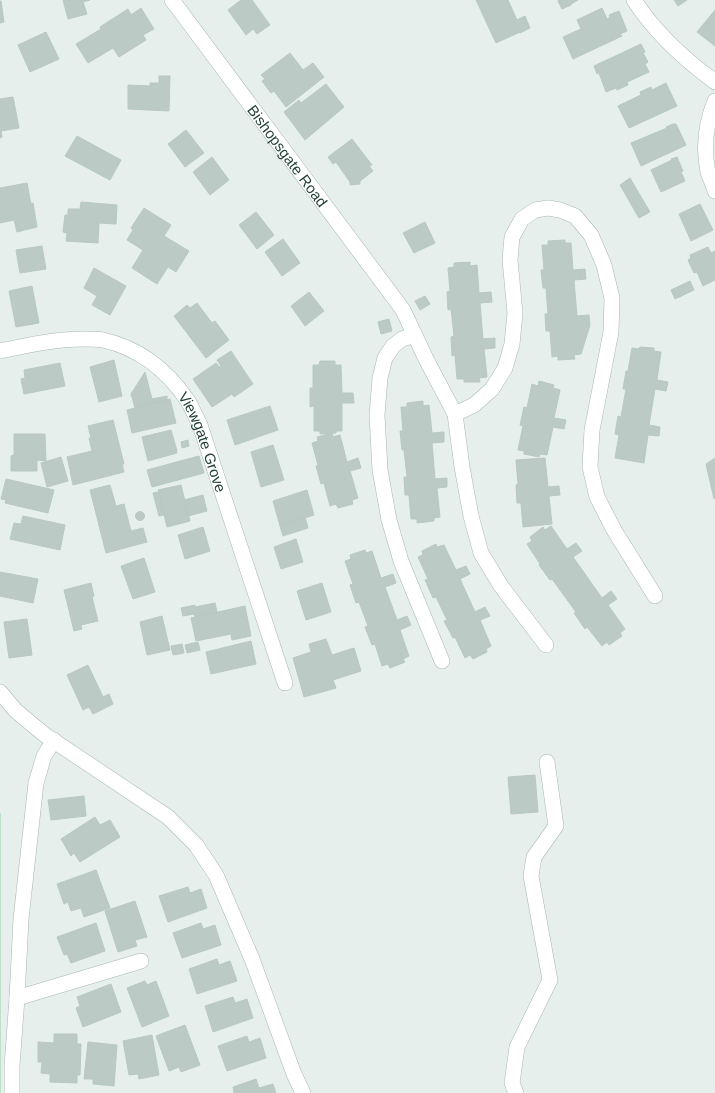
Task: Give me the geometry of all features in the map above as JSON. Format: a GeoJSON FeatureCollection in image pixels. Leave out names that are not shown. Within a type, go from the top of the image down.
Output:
{"type":"FeatureCollection","features":[{"type":"Feature","properties":{"kind":"street","name":"Bishopsgate Road"},"geometry":{"type":"LineString","coordinates":[[172,0],[403,310],[455,414]]}},
{"type":"Feature","properties":{"kind":"street"},"geometry":{"type":"LineString","coordinates":[[634,0],[669,45],[715,82]]}},
{"type":"Feature","properties":{"kind":"street"},"geometry":{"type":"LineString","coordinates":[[715,101],[707,126],[706,149],[708,172],[715,190]]}},
{"type":"Feature","properties":{"kind":"street"},"geometry":{"type":"LineString","coordinates":[[546,646],[501,586],[482,553],[471,516],[455,414],[474,405],[492,389],[505,368],[512,344],[514,313],[510,260],[512,237],[522,219],[535,210],[548,208],[575,216],[591,235],[604,265],[612,298],[612,332],[592,430],[590,467],[597,497],[614,530],[655,596]]}},
{"type":"Feature","properties":{"kind":"street"},"geometry":{"type":"LineString","coordinates":[[415,335],[402,339],[393,346],[385,358],[380,378],[377,415],[380,470],[389,520],[401,561],[442,661]]}},
{"type":"Feature","properties":{"kind":"street","name":"Viewgate Grove"},"geometry":{"type":"LineString","coordinates":[[0,351],[64,340],[101,340],[133,350],[157,366],[176,386],[188,402],[200,425],[285,683]]}},
{"type":"Feature","properties":{"kind":"street"},"geometry":{"type":"LineString","coordinates":[[0,692],[16,711],[45,735],[168,817],[196,845],[216,876],[252,959],[294,1074],[303,1093]]}},
{"type":"Feature","properties":{"kind":"street"},"geometry":{"type":"LineString","coordinates":[[12,1093],[21,919],[36,783],[44,756],[54,740]]}},
{"type":"Feature","properties":{"kind":"street"},"geometry":{"type":"LineString","coordinates":[[516,1093],[512,1084],[517,1047],[550,980],[531,876],[534,857],[556,826],[547,762]]}},
{"type":"Feature","properties":{"kind":"street"},"geometry":{"type":"LineString","coordinates":[[18,998],[141,961]]}},
{"type":"Feature","properties":{"kind":"green space"},"geometry":{"type":"Polygon","coordinates":[[[1,813],[1,1093],[0,1093],[1,813]]]}},
{"type":"Feature","properties":{"kind":"building"},"geometry":{"type":"Polygon","coordinates":[[[63,0],[90,0],[83,2],[87,14],[68,19],[63,0]]]}},
{"type":"Feature","properties":{"kind":"building"},"geometry":{"type":"Polygon","coordinates":[[[241,0],[252,0],[270,25],[257,34],[253,29],[246,35],[228,10],[241,0]]]}},
{"type":"Feature","properties":{"kind":"building"},"geometry":{"type":"Polygon","coordinates":[[[476,0],[508,0],[517,20],[525,16],[530,28],[496,43],[476,0]]]}},
{"type":"Feature","properties":{"kind":"building"},"geometry":{"type":"Polygon","coordinates":[[[559,0],[578,0],[562,9],[559,0]]]}},
{"type":"Feature","properties":{"kind":"building"},"geometry":{"type":"Polygon","coordinates":[[[674,0],[687,0],[678,6],[674,0]]]}},
{"type":"Feature","properties":{"kind":"building"},"geometry":{"type":"Polygon","coordinates":[[[0,1],[4,22],[0,23],[0,1]]]}},
{"type":"Feature","properties":{"kind":"building"},"geometry":{"type":"Polygon","coordinates":[[[141,8],[154,29],[143,35],[146,40],[119,57],[113,48],[88,63],[76,44],[101,29],[100,27],[128,9],[131,15],[141,8]]]}},
{"type":"Feature","properties":{"kind":"building"},"geometry":{"type":"Polygon","coordinates":[[[602,8],[607,19],[610,17],[609,15],[619,11],[627,31],[620,34],[622,36],[573,59],[563,37],[581,29],[577,20],[602,8]]]}},
{"type":"Feature","properties":{"kind":"building"},"geometry":{"type":"Polygon","coordinates":[[[715,10],[715,46],[697,32],[715,10]]]}},
{"type":"Feature","properties":{"kind":"building"},"geometry":{"type":"Polygon","coordinates":[[[46,32],[59,59],[30,72],[18,45],[46,32]]]}},
{"type":"Feature","properties":{"kind":"building"},"geometry":{"type":"Polygon","coordinates":[[[641,44],[648,62],[645,64],[649,72],[627,82],[628,85],[606,92],[599,73],[597,74],[594,66],[641,44]]]}},
{"type":"Feature","properties":{"kind":"building"},"geometry":{"type":"Polygon","coordinates":[[[290,53],[303,70],[313,63],[324,77],[286,107],[274,91],[271,93],[262,81],[265,79],[261,75],[290,53]]]}},
{"type":"Feature","properties":{"kind":"building"},"geometry":{"type":"Polygon","coordinates":[[[159,76],[170,76],[169,111],[128,109],[128,85],[150,86],[150,83],[159,83],[159,76]]]}},
{"type":"Feature","properties":{"kind":"building"},"geometry":{"type":"Polygon","coordinates":[[[666,83],[677,106],[629,128],[618,106],[641,95],[640,92],[651,87],[652,90],[666,83]]]}},
{"type":"Feature","properties":{"kind":"building"},"geometry":{"type":"Polygon","coordinates":[[[326,84],[344,107],[305,140],[284,112],[299,100],[301,103],[326,84]]]}},
{"type":"Feature","properties":{"kind":"building"},"geometry":{"type":"Polygon","coordinates":[[[13,97],[19,128],[1,131],[2,137],[0,138],[0,99],[13,97]]]}},
{"type":"Feature","properties":{"kind":"building"},"geometry":{"type":"Polygon","coordinates":[[[676,124],[686,145],[641,166],[631,143],[676,124]]]}},
{"type":"Feature","properties":{"kind":"building"},"geometry":{"type":"Polygon","coordinates":[[[186,130],[204,153],[185,167],[168,144],[186,130]]]}},
{"type":"Feature","properties":{"kind":"building"},"geometry":{"type":"Polygon","coordinates":[[[77,136],[121,160],[110,180],[65,156],[77,136]]]}},
{"type":"Feature","properties":{"kind":"building"},"geometry":{"type":"Polygon","coordinates":[[[352,139],[372,165],[369,166],[373,171],[360,181],[360,184],[350,185],[350,182],[336,162],[333,164],[328,157],[352,139]]]}},
{"type":"Feature","properties":{"kind":"building"},"geometry":{"type":"Polygon","coordinates":[[[212,157],[229,180],[210,195],[193,172],[212,157]]]}},
{"type":"Feature","properties":{"kind":"building"},"geometry":{"type":"Polygon","coordinates":[[[677,157],[685,181],[661,192],[651,170],[677,157]]]}},
{"type":"Feature","properties":{"kind":"building"},"geometry":{"type":"Polygon","coordinates":[[[630,178],[650,212],[639,218],[620,185],[630,178]]]}},
{"type":"Feature","properties":{"kind":"building"},"geometry":{"type":"Polygon","coordinates":[[[27,183],[37,227],[17,232],[14,220],[0,223],[0,188],[27,183]]]}},
{"type":"Feature","properties":{"kind":"building"},"geometry":{"type":"Polygon","coordinates":[[[81,202],[117,205],[116,224],[99,223],[98,243],[66,241],[67,233],[63,232],[65,215],[68,215],[68,209],[80,209],[81,202]]]}},
{"type":"Feature","properties":{"kind":"building"},"geometry":{"type":"Polygon","coordinates":[[[700,204],[713,230],[691,241],[679,214],[700,204]]]}},
{"type":"Feature","properties":{"kind":"building"},"geometry":{"type":"Polygon","coordinates":[[[144,208],[171,225],[164,236],[189,251],[176,272],[168,267],[157,284],[132,268],[143,250],[127,240],[133,230],[131,228],[144,208]]]}},
{"type":"Feature","properties":{"kind":"building"},"geometry":{"type":"Polygon","coordinates":[[[256,212],[274,235],[257,249],[239,225],[256,212]]]}},
{"type":"Feature","properties":{"kind":"building"},"geometry":{"type":"Polygon","coordinates":[[[425,222],[435,243],[414,253],[403,233],[425,222]]]}},
{"type":"Feature","properties":{"kind":"building"},"geometry":{"type":"Polygon","coordinates":[[[283,239],[300,263],[282,276],[265,252],[283,239]]]}},
{"type":"Feature","properties":{"kind":"building"},"geometry":{"type":"Polygon","coordinates":[[[565,240],[565,243],[571,243],[573,270],[585,269],[586,279],[574,280],[577,316],[589,315],[590,325],[581,354],[574,355],[575,359],[558,360],[558,356],[552,357],[550,331],[546,331],[545,314],[548,314],[546,288],[543,288],[541,270],[544,270],[542,245],[548,245],[548,241],[565,240]]]}},
{"type":"Feature","properties":{"kind":"building"},"geometry":{"type":"Polygon","coordinates":[[[42,246],[46,269],[20,273],[16,250],[42,246]]]}},
{"type":"Feature","properties":{"kind":"building"},"geometry":{"type":"Polygon","coordinates":[[[708,247],[711,253],[715,251],[715,280],[703,286],[697,272],[694,273],[688,260],[691,258],[690,255],[708,247]]]}},
{"type":"Feature","properties":{"kind":"building"},"geometry":{"type":"Polygon","coordinates":[[[470,262],[470,266],[477,265],[479,293],[491,292],[492,302],[480,303],[483,339],[495,338],[495,348],[484,349],[487,377],[479,378],[480,382],[464,382],[464,379],[457,379],[455,355],[452,356],[451,337],[454,336],[451,309],[448,310],[447,292],[450,291],[448,268],[454,267],[454,263],[470,262]]]}},
{"type":"Feature","properties":{"kind":"building"},"geometry":{"type":"Polygon","coordinates":[[[94,268],[126,286],[110,315],[92,305],[97,296],[84,288],[94,268]]]}},
{"type":"Feature","properties":{"kind":"building"},"geometry":{"type":"Polygon","coordinates":[[[690,281],[694,290],[675,299],[671,290],[690,281]]]}},
{"type":"Feature","properties":{"kind":"building"},"geometry":{"type":"Polygon","coordinates":[[[32,286],[39,323],[16,327],[9,291],[32,286]]]}},
{"type":"Feature","properties":{"kind":"building"},"geometry":{"type":"Polygon","coordinates":[[[309,292],[324,311],[305,326],[291,306],[309,292]]]}},
{"type":"Feature","properties":{"kind":"building"},"geometry":{"type":"Polygon","coordinates":[[[425,296],[430,304],[420,310],[415,301],[425,296]]]}},
{"type":"Feature","properties":{"kind":"building"},"geometry":{"type":"Polygon","coordinates":[[[197,303],[212,323],[215,321],[229,340],[206,358],[174,316],[187,305],[190,308],[197,303]]]}},
{"type":"Feature","properties":{"kind":"building"},"geometry":{"type":"Polygon","coordinates":[[[389,319],[392,331],[381,334],[378,322],[389,319]]]}},
{"type":"Feature","properties":{"kind":"building"},"geometry":{"type":"Polygon","coordinates":[[[640,347],[654,348],[654,351],[661,352],[657,380],[668,382],[666,391],[655,389],[649,425],[660,427],[659,436],[648,435],[644,463],[615,458],[619,435],[615,434],[618,416],[621,417],[626,389],[623,389],[626,371],[628,371],[632,348],[639,349],[640,347]]]}},
{"type":"Feature","properties":{"kind":"building"},"geometry":{"type":"Polygon","coordinates":[[[231,351],[253,384],[234,397],[232,394],[212,407],[193,379],[216,363],[219,367],[221,366],[217,360],[231,351]]]}},
{"type":"Feature","properties":{"kind":"building"},"geometry":{"type":"Polygon","coordinates":[[[114,360],[122,396],[99,402],[90,367],[114,360]]]}},
{"type":"Feature","properties":{"kind":"building"},"geometry":{"type":"Polygon","coordinates":[[[320,361],[335,361],[335,365],[341,365],[342,393],[353,393],[354,403],[342,403],[342,431],[336,431],[336,433],[320,434],[320,431],[314,431],[314,406],[310,407],[310,388],[313,388],[313,365],[319,365],[320,361]]]}},
{"type":"Feature","properties":{"kind":"building"},"geometry":{"type":"Polygon","coordinates":[[[60,363],[65,386],[24,394],[21,379],[25,378],[24,370],[60,363]]]}},
{"type":"Feature","properties":{"kind":"building"},"geometry":{"type":"Polygon","coordinates":[[[145,372],[152,399],[167,396],[167,400],[135,408],[131,394],[145,372]]]}},
{"type":"Feature","properties":{"kind":"building"},"geometry":{"type":"Polygon","coordinates":[[[539,381],[554,385],[553,388],[560,390],[554,418],[566,420],[564,429],[553,427],[547,455],[540,454],[539,457],[524,454],[524,451],[518,450],[523,426],[520,425],[524,407],[527,408],[532,384],[538,386],[539,381]]]}},
{"type":"Feature","properties":{"kind":"building"},"geometry":{"type":"Polygon","coordinates":[[[170,399],[176,423],[132,433],[127,410],[170,399]]]}},
{"type":"Feature","properties":{"kind":"building"},"geometry":{"type":"Polygon","coordinates":[[[423,401],[423,406],[429,405],[432,433],[444,432],[444,442],[432,443],[435,479],[447,478],[447,487],[437,488],[440,517],[434,518],[434,521],[417,523],[417,519],[411,519],[409,495],[405,495],[404,477],[407,477],[400,431],[403,431],[401,407],[407,407],[407,403],[423,401]]]}},
{"type":"Feature","properties":{"kind":"building"},"geometry":{"type":"Polygon","coordinates":[[[270,406],[278,430],[235,445],[227,420],[270,406]]]}},
{"type":"Feature","properties":{"kind":"building"},"geometry":{"type":"Polygon","coordinates":[[[113,420],[124,464],[122,464],[124,472],[73,485],[67,457],[92,451],[88,426],[113,420]]]}},
{"type":"Feature","properties":{"kind":"building"},"geometry":{"type":"Polygon","coordinates":[[[171,430],[177,453],[148,461],[142,437],[171,430]]]}},
{"type":"Feature","properties":{"kind":"building"},"geometry":{"type":"Polygon","coordinates":[[[332,433],[333,437],[340,435],[347,462],[358,458],[361,468],[350,471],[358,498],[352,500],[353,504],[338,508],[336,504],[330,506],[324,483],[321,484],[312,443],[318,441],[317,437],[332,433]]]}},
{"type":"Feature","properties":{"kind":"building"},"geometry":{"type":"Polygon","coordinates":[[[14,434],[45,434],[46,461],[37,460],[37,471],[11,471],[11,456],[14,455],[14,434]]]}},
{"type":"Feature","properties":{"kind":"building"},"geometry":{"type":"Polygon","coordinates":[[[188,440],[189,446],[182,448],[181,442],[188,440]]]}},
{"type":"Feature","properties":{"kind":"building"},"geometry":{"type":"Polygon","coordinates":[[[273,445],[284,480],[261,487],[251,452],[273,445]]]}},
{"type":"Feature","properties":{"kind":"building"},"geometry":{"type":"Polygon","coordinates":[[[199,456],[204,473],[152,487],[147,470],[199,456]]]}},
{"type":"Feature","properties":{"kind":"building"},"geometry":{"type":"Polygon","coordinates":[[[61,457],[68,481],[47,487],[41,463],[61,457]]]}},
{"type":"Feature","properties":{"kind":"building"},"geometry":{"type":"Polygon","coordinates":[[[545,458],[548,487],[559,486],[560,495],[549,496],[552,524],[523,527],[521,503],[517,503],[516,460],[545,458]]]}},
{"type":"Feature","properties":{"kind":"building"},"geometry":{"type":"Polygon","coordinates":[[[715,458],[715,498],[714,499],[706,464],[715,458]]]}},
{"type":"Feature","properties":{"kind":"building"},"geometry":{"type":"Polygon","coordinates":[[[6,479],[54,490],[48,513],[5,503],[6,500],[1,499],[6,479]]]}},
{"type":"Feature","properties":{"kind":"building"},"geometry":{"type":"Polygon","coordinates":[[[110,485],[116,506],[124,504],[131,531],[143,528],[147,542],[106,553],[90,490],[110,485]]]}},
{"type":"Feature","properties":{"kind":"building"},"geometry":{"type":"Polygon","coordinates":[[[181,485],[190,521],[167,527],[158,490],[181,485]]]}},
{"type":"Feature","properties":{"kind":"building"},"geometry":{"type":"Polygon","coordinates":[[[307,490],[314,515],[280,526],[273,501],[307,490]]]}},
{"type":"Feature","properties":{"kind":"building"},"geometry":{"type":"Polygon","coordinates":[[[159,492],[164,515],[159,516],[153,493],[159,492]]]}},
{"type":"Feature","properties":{"kind":"building"},"geometry":{"type":"Polygon","coordinates":[[[203,495],[207,511],[188,516],[184,500],[203,495]]]}},
{"type":"Feature","properties":{"kind":"building"},"geometry":{"type":"Polygon","coordinates":[[[140,512],[144,516],[140,520],[136,516],[140,512]]]}},
{"type":"Feature","properties":{"kind":"building"},"geometry":{"type":"Polygon","coordinates":[[[23,516],[65,525],[60,550],[10,539],[14,523],[21,524],[23,516]]]}},
{"type":"Feature","properties":{"kind":"building"},"geometry":{"type":"Polygon","coordinates":[[[305,517],[308,528],[283,536],[280,526],[305,517]]]}},
{"type":"Feature","properties":{"kind":"building"},"geometry":{"type":"Polygon","coordinates":[[[551,526],[567,549],[576,543],[582,551],[573,557],[602,598],[611,591],[617,599],[608,605],[625,629],[620,633],[622,636],[609,645],[607,642],[602,646],[587,627],[585,629],[574,613],[576,612],[552,579],[550,580],[539,565],[527,544],[532,541],[530,537],[543,527],[545,530],[551,526]]]}},
{"type":"Feature","properties":{"kind":"building"},"geometry":{"type":"Polygon","coordinates":[[[203,527],[210,551],[185,559],[178,535],[203,527]]]}},
{"type":"Feature","properties":{"kind":"building"},"geometry":{"type":"Polygon","coordinates":[[[296,539],[303,562],[281,569],[274,547],[296,539]]]}},
{"type":"Feature","properties":{"kind":"building"},"geometry":{"type":"Polygon","coordinates":[[[436,544],[437,547],[444,545],[456,570],[466,566],[470,574],[460,579],[475,612],[485,607],[490,616],[480,620],[491,646],[486,649],[487,652],[473,659],[470,655],[465,658],[455,637],[453,638],[444,621],[447,620],[436,597],[433,598],[425,580],[428,579],[418,557],[423,555],[422,551],[436,544]]]}},
{"type":"Feature","properties":{"kind":"building"},"geometry":{"type":"Polygon","coordinates":[[[365,550],[366,553],[372,551],[381,578],[393,574],[396,583],[385,587],[397,620],[407,616],[411,625],[400,630],[409,656],[403,659],[405,662],[390,668],[388,664],[382,666],[375,644],[372,645],[365,627],[368,626],[359,602],[356,603],[350,585],[353,584],[345,561],[351,559],[350,555],[365,550]]]}},
{"type":"Feature","properties":{"kind":"building"},"geometry":{"type":"Polygon","coordinates":[[[144,558],[155,592],[133,599],[121,566],[144,558]]]}},
{"type":"Feature","properties":{"kind":"building"},"geometry":{"type":"Polygon","coordinates":[[[0,572],[38,579],[33,603],[0,596],[0,572]]]}},
{"type":"Feature","properties":{"kind":"building"},"geometry":{"type":"Polygon","coordinates":[[[91,583],[94,596],[92,597],[98,621],[81,625],[82,629],[74,631],[64,590],[91,583]]]}},
{"type":"Feature","properties":{"kind":"building"},"geometry":{"type":"Polygon","coordinates":[[[322,583],[331,612],[306,620],[297,591],[322,583]]]}},
{"type":"Feature","properties":{"kind":"building"},"geometry":{"type":"Polygon","coordinates":[[[215,603],[217,612],[195,617],[194,614],[183,616],[181,608],[215,603]]]}},
{"type":"Feature","properties":{"kind":"building"},"geometry":{"type":"Polygon","coordinates":[[[245,606],[251,636],[232,640],[231,634],[196,641],[191,618],[245,606]]]}},
{"type":"Feature","properties":{"kind":"building"},"geometry":{"type":"Polygon","coordinates":[[[162,616],[170,650],[147,655],[140,622],[162,616]]]}},
{"type":"Feature","properties":{"kind":"building"},"geometry":{"type":"Polygon","coordinates":[[[27,619],[32,655],[9,658],[4,622],[27,619]]]}},
{"type":"Feature","properties":{"kind":"building"},"geometry":{"type":"Polygon","coordinates":[[[326,639],[332,655],[354,648],[361,671],[333,680],[336,688],[304,697],[293,658],[311,652],[309,644],[326,639]]]}},
{"type":"Feature","properties":{"kind":"building"},"geometry":{"type":"Polygon","coordinates":[[[251,641],[256,664],[211,674],[206,652],[251,641]]]}},
{"type":"Feature","properties":{"kind":"building"},"geometry":{"type":"Polygon","coordinates":[[[198,642],[200,650],[187,653],[185,645],[198,642]]]}},
{"type":"Feature","properties":{"kind":"building"},"geometry":{"type":"Polygon","coordinates":[[[182,644],[184,653],[173,655],[171,646],[182,644]]]}},
{"type":"Feature","properties":{"kind":"building"},"geometry":{"type":"Polygon","coordinates":[[[88,665],[103,697],[109,694],[113,704],[93,714],[89,707],[83,710],[67,675],[88,665]]]}},
{"type":"Feature","properties":{"kind":"building"},"geometry":{"type":"Polygon","coordinates":[[[535,775],[538,812],[511,814],[508,777],[535,775]]]}},
{"type":"Feature","properties":{"kind":"building"},"geometry":{"type":"Polygon","coordinates":[[[84,796],[86,816],[51,820],[48,800],[84,796]]]}},
{"type":"Feature","properties":{"kind":"building"},"geometry":{"type":"Polygon","coordinates":[[[95,817],[100,825],[110,820],[120,837],[80,862],[74,853],[71,856],[61,839],[95,817]]]}},
{"type":"Feature","properties":{"kind":"building"},"geometry":{"type":"Polygon","coordinates":[[[96,870],[110,908],[84,917],[81,908],[71,911],[68,902],[64,904],[57,884],[96,870]]]}},
{"type":"Feature","properties":{"kind":"building"},"geometry":{"type":"Polygon","coordinates":[[[188,887],[190,893],[201,889],[207,908],[168,922],[159,896],[188,887]]]}},
{"type":"Feature","properties":{"kind":"building"},"geometry":{"type":"Polygon","coordinates":[[[135,901],[147,937],[135,940],[137,946],[118,952],[105,911],[135,901]]]}},
{"type":"Feature","properties":{"kind":"building"},"geometry":{"type":"Polygon","coordinates":[[[96,923],[105,951],[71,963],[67,954],[64,955],[57,937],[96,923]]]}},
{"type":"Feature","properties":{"kind":"building"},"geometry":{"type":"Polygon","coordinates":[[[201,923],[203,929],[215,925],[221,945],[182,958],[173,933],[201,923]]]}},
{"type":"Feature","properties":{"kind":"building"},"geometry":{"type":"Polygon","coordinates":[[[217,959],[219,965],[230,961],[237,981],[197,994],[189,969],[217,959]]]}},
{"type":"Feature","properties":{"kind":"building"},"geometry":{"type":"Polygon","coordinates":[[[145,981],[147,985],[156,981],[169,1016],[142,1027],[127,988],[145,981]]]}},
{"type":"Feature","properties":{"kind":"building"},"geometry":{"type":"Polygon","coordinates":[[[111,984],[121,1012],[83,1027],[76,1008],[80,1006],[77,997],[111,984]]]}},
{"type":"Feature","properties":{"kind":"building"},"geometry":{"type":"Polygon","coordinates":[[[233,997],[235,1003],[247,999],[253,1018],[213,1032],[205,1006],[233,997]]]}},
{"type":"Feature","properties":{"kind":"building"},"geometry":{"type":"Polygon","coordinates":[[[185,1025],[200,1065],[181,1072],[179,1067],[169,1071],[156,1036],[185,1025]]]}},
{"type":"Feature","properties":{"kind":"building"},"geometry":{"type":"Polygon","coordinates":[[[54,1034],[77,1034],[77,1044],[81,1044],[80,1075],[77,1075],[77,1083],[50,1082],[50,1074],[41,1073],[42,1062],[38,1062],[38,1042],[54,1043],[54,1034]]]}},
{"type":"Feature","properties":{"kind":"building"},"geometry":{"type":"Polygon","coordinates":[[[152,1035],[159,1075],[139,1079],[138,1074],[129,1075],[123,1041],[152,1035]]]}},
{"type":"Feature","properties":{"kind":"building"},"geometry":{"type":"Polygon","coordinates":[[[247,1036],[249,1042],[260,1038],[266,1058],[227,1071],[218,1046],[247,1036]]]}},
{"type":"Feature","properties":{"kind":"building"},"geometry":{"type":"Polygon","coordinates":[[[88,1042],[117,1045],[114,1086],[93,1084],[93,1079],[84,1079],[88,1042]]]}},
{"type":"Feature","properties":{"kind":"building"},"geometry":{"type":"Polygon","coordinates":[[[256,1079],[259,1088],[273,1084],[276,1093],[234,1093],[233,1087],[256,1079]]]}}]}
